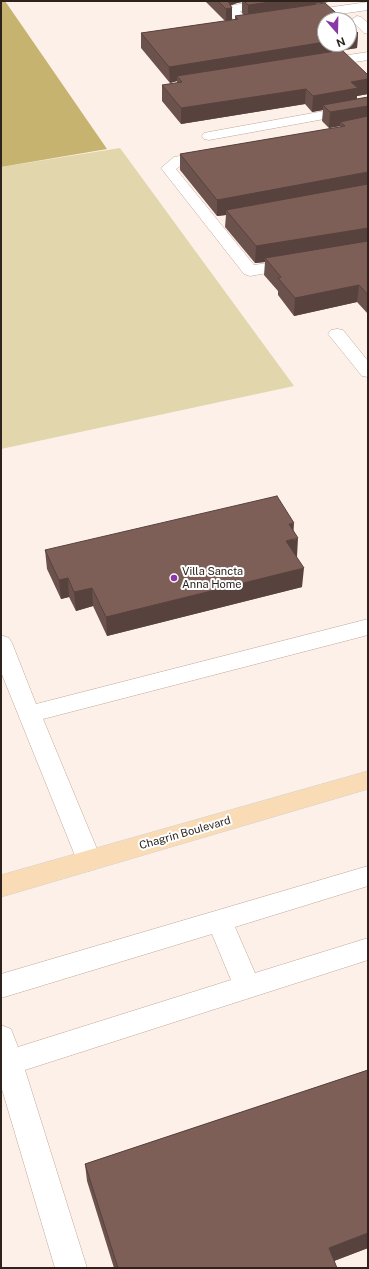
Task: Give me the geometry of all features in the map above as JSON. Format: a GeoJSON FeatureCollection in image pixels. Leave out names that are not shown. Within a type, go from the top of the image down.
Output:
{"type":"FeatureCollection","features":[{"type":"Feature","properties":{"kind":"main road","name":"Chagrin Boulevard"},"geometry":{"type":"LineString","coordinates":[[1,886],[368,780]]}},
{"type":"Feature","properties":{"kind":"lane"},"geometry":{"type":"LineString","coordinates":[[244,24],[232,11],[237,8],[291,1]]}},
{"type":"Feature","properties":{"kind":"lane"},"geometry":{"type":"LineString","coordinates":[[312,1],[325,12],[368,6]]}},
{"type":"Feature","properties":{"kind":"lane"},"geometry":{"type":"LineString","coordinates":[[288,18],[317,13]]}},
{"type":"Feature","properties":{"kind":"lane"},"geometry":{"type":"LineString","coordinates":[[357,20],[368,30]]}},
{"type":"Feature","properties":{"kind":"lane"},"geometry":{"type":"LineString","coordinates":[[229,26],[259,22]]}},
{"type":"Feature","properties":{"kind":"lane"},"geometry":{"type":"LineString","coordinates":[[306,66],[368,56]]}},
{"type":"Feature","properties":{"kind":"lane"},"geometry":{"type":"LineString","coordinates":[[209,136],[368,107]]}},
{"type":"Feature","properties":{"kind":"lane"},"geometry":{"type":"LineString","coordinates":[[226,152],[179,160],[168,168],[250,271],[313,260]]}},
{"type":"Feature","properties":{"kind":"lane"},"geometry":{"type":"LineString","coordinates":[[212,223],[227,220]]}},
{"type":"Feature","properties":{"kind":"lane"},"geometry":{"type":"LineString","coordinates":[[338,334],[368,372]]}},
{"type":"Feature","properties":{"kind":"lane"},"geometry":{"type":"LineString","coordinates":[[30,714],[368,627]]}},
{"type":"Feature","properties":{"kind":"lane"},"geometry":{"type":"LineString","coordinates":[[1,643],[89,861]]}},
{"type":"Feature","properties":{"kind":"lane"},"geometry":{"type":"LineString","coordinates":[[1,986],[368,876]]}},
{"type":"Feature","properties":{"kind":"lane"},"geometry":{"type":"LineString","coordinates":[[219,920],[247,987]]}},
{"type":"Feature","properties":{"kind":"lane"},"geometry":{"type":"LineString","coordinates":[[71,1268],[3,1055],[247,987],[368,949]]}},
{"type":"Feature","properties":{"kind":"shaded area"},"geometry":{"type":"Polygon","coordinates":[[[1,1],[5,1],[107,149],[1,167],[1,1]]]}},
{"type":"Feature","properties":{"kind":"shaded area"},"geometry":{"type":"Polygon","coordinates":[[[120,148],[294,386],[1,449],[1,167],[120,148]]]}},
{"type":"Feature","properties":{"kind":"building"},"geometry":{"type":"Polygon","coordinates":[[[218,1],[228,1],[232,8],[226,9],[218,1]]]}},
{"type":"Feature","properties":{"kind":"building"},"geometry":{"type":"Polygon","coordinates":[[[244,1],[278,1],[248,5],[244,1]]]}},
{"type":"Feature","properties":{"kind":"building"},"geometry":{"type":"Polygon","coordinates":[[[325,3],[335,12],[317,12],[317,43],[169,67],[141,33],[238,19],[235,16],[325,3]]]}},
{"type":"Feature","properties":{"kind":"building"},"geometry":{"type":"Polygon","coordinates":[[[329,52],[344,52],[368,75],[368,79],[351,82],[358,88],[313,96],[306,89],[181,108],[162,85],[182,82],[177,76],[329,52]]]}},
{"type":"Feature","properties":{"kind":"building"},"geometry":{"type":"Polygon","coordinates":[[[368,97],[368,106],[330,112],[323,105],[368,97]]]}},
{"type":"Feature","properties":{"kind":"building"},"geometry":{"type":"Polygon","coordinates":[[[368,116],[368,172],[217,200],[180,154],[345,126],[340,122],[368,116]]]}},
{"type":"Feature","properties":{"kind":"building"},"geometry":{"type":"Polygon","coordinates":[[[368,184],[368,228],[256,246],[226,210],[368,184]]]}},
{"type":"Feature","properties":{"kind":"building"},"geometry":{"type":"Polygon","coordinates":[[[368,241],[368,295],[359,285],[295,298],[278,278],[281,277],[265,258],[368,241]]]}},
{"type":"Feature","properties":{"kind":"building","name":"Villa Sancta Anna Home"},"geometry":{"type":"Polygon","coordinates":[[[277,496],[294,523],[289,524],[298,538],[286,541],[304,568],[106,617],[92,588],[74,592],[68,578],[59,580],[45,550],[277,496]]]}},
{"type":"Feature","properties":{"kind":"building"},"geometry":{"type":"Polygon","coordinates":[[[368,1070],[368,1233],[329,1248],[337,1268],[118,1268],[85,1164],[368,1070]]]}},
{"type":"Feature","properties":{"kind":"place","name":"Villa Sancta Anna Home"},"geometry":{"type":"Point","coordinates":[174,578]}}]}
